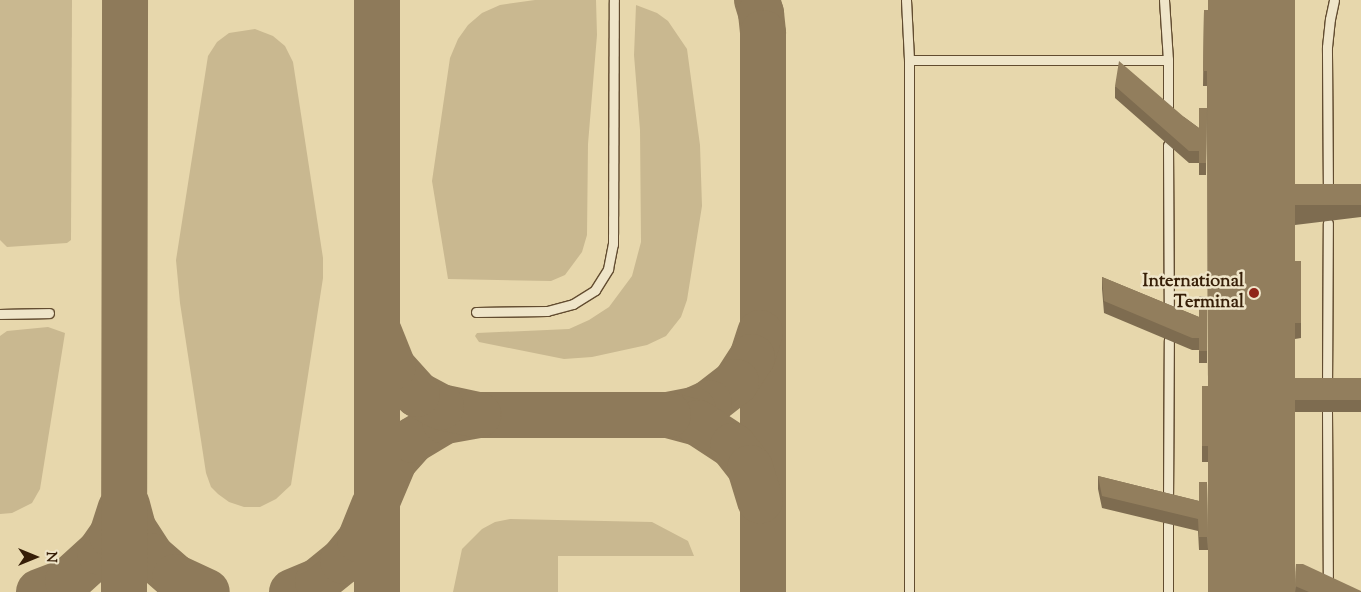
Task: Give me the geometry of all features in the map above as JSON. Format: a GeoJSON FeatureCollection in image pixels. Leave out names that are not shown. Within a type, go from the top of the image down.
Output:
{"type":"FeatureCollection","features":[{"type":"Feature","properties":{"kind":"lane"},"geometry":{"type":"LineString","coordinates":[[476,312],[547,311],[573,304],[595,290],[608,269],[613,244],[614,0]]}},
{"type":"Feature","properties":{"kind":"lane"},"geometry":{"type":"LineString","coordinates":[[906,0],[908,60],[908,592]]}},
{"type":"Feature","properties":{"kind":"lane"},"geometry":{"type":"LineString","coordinates":[[1164,0],[1168,60],[1168,116]]}},
{"type":"Feature","properties":{"kind":"lane"},"geometry":{"type":"LineString","coordinates":[[1328,197],[1327,47],[1334,0]]}},
{"type":"Feature","properties":{"kind":"lane"},"geometry":{"type":"LineString","coordinates":[[908,60],[1168,60]]}},
{"type":"Feature","properties":{"kind":"lane"},"geometry":{"type":"LineString","coordinates":[[1168,146],[1169,316]]}},
{"type":"Feature","properties":{"kind":"lane"},"geometry":{"type":"LineString","coordinates":[[1327,390],[1328,222]]}},
{"type":"Feature","properties":{"kind":"lane"},"geometry":{"type":"LineString","coordinates":[[0,314],[49,313]]}},
{"type":"Feature","properties":{"kind":"lane"},"geometry":{"type":"LineString","coordinates":[[1168,507],[1169,340]]}},
{"type":"Feature","properties":{"kind":"lane"},"geometry":{"type":"LineString","coordinates":[[1327,410],[1328,587]]}},
{"type":"Feature","properties":{"kind":"lane"},"geometry":{"type":"LineString","coordinates":[[1168,524],[1168,592]]}},
{"type":"Feature","properties":{"kind":"shaded area"},"geometry":{"type":"Polygon","coordinates":[[[0,0],[72,0],[71,240],[67,243],[7,247],[0,240],[0,0]]]}},
{"type":"Feature","properties":{"kind":"shaded area"},"geometry":{"type":"Polygon","coordinates":[[[535,0],[596,0],[597,35],[588,144],[587,235],[582,252],[565,275],[551,281],[448,279],[432,181],[450,58],[458,39],[468,25],[482,13],[500,5],[535,0]]]}},
{"type":"Feature","properties":{"kind":"shaded area"},"geometry":{"type":"Polygon","coordinates":[[[636,5],[657,13],[668,21],[687,49],[700,145],[702,206],[687,300],[681,317],[666,336],[647,345],[592,357],[564,359],[479,342],[475,336],[477,333],[569,329],[589,320],[609,307],[632,276],[641,242],[640,130],[634,55],[636,5]]]}},
{"type":"Feature","properties":{"kind":"shaded area"},"geometry":{"type":"Polygon","coordinates":[[[255,29],[273,36],[285,46],[293,62],[323,258],[323,278],[291,485],[276,499],[260,507],[244,507],[229,502],[218,494],[211,487],[206,473],[180,303],[176,260],[208,56],[217,42],[229,33],[255,29]]]}},
{"type":"Feature","properties":{"kind":"shaded area"},"geometry":{"type":"Polygon","coordinates":[[[48,327],[65,333],[40,489],[32,503],[12,513],[0,514],[0,336],[7,331],[48,327]]]}},
{"type":"Feature","properties":{"kind":"shaded area"},"geometry":{"type":"Polygon","coordinates":[[[510,519],[652,522],[688,541],[694,556],[558,556],[558,592],[453,592],[462,549],[482,529],[495,522],[510,519]]]}},
{"type":"Feature","properties":{"kind":"building","name":"International Terminal"},"geometry":{"type":"Polygon","coordinates":[[[1208,0],[1295,0],[1295,261],[1301,261],[1301,323],[1295,323],[1295,592],[1208,592],[1208,446],[1202,446],[1202,386],[1208,386],[1207,71],[1203,71],[1204,10],[1208,10],[1208,0]]]}},
{"type":"Feature","properties":{"kind":"building"},"geometry":{"type":"Polygon","coordinates":[[[1119,61],[1199,128],[1199,108],[1207,108],[1206,163],[1199,163],[1199,151],[1189,151],[1115,86],[1119,61]]]}},
{"type":"Feature","properties":{"kind":"building"},"geometry":{"type":"Polygon","coordinates":[[[1295,184],[1361,184],[1361,205],[1295,205],[1295,184]]]}},
{"type":"Feature","properties":{"kind":"building"},"geometry":{"type":"Polygon","coordinates":[[[1102,277],[1199,317],[1199,296],[1207,297],[1207,351],[1199,351],[1199,338],[1192,338],[1104,301],[1102,277]]]}},
{"type":"Feature","properties":{"kind":"building"},"geometry":{"type":"Polygon","coordinates":[[[1295,378],[1361,378],[1361,400],[1295,400],[1295,378]]]}},
{"type":"Feature","properties":{"kind":"building"},"geometry":{"type":"Polygon","coordinates":[[[1098,476],[1199,501],[1199,482],[1207,482],[1208,537],[1199,537],[1198,519],[1102,496],[1098,476]]]}},
{"type":"Feature","properties":{"kind":"building"},"geometry":{"type":"Polygon","coordinates":[[[1296,564],[1303,564],[1361,592],[1309,592],[1295,586],[1296,564]]]}},
{"type":"Feature","properties":{"kind":"taxiway"},"geometry":{"type":"LineString","coordinates":[[124,592],[125,0]]}},
{"type":"Feature","properties":{"kind":"taxiway"},"geometry":{"type":"LineString","coordinates":[[377,0],[377,592]]}},
{"type":"Feature","properties":{"kind":"taxiway"},"geometry":{"type":"LineString","coordinates":[[757,0],[761,13],[763,33],[763,592]]}},
{"type":"Feature","properties":{"kind":"taxiway"},"geometry":{"type":"LineString","coordinates":[[379,333],[393,367],[417,394],[441,407],[478,415],[445,421],[413,440],[394,461],[379,497]]}},
{"type":"Feature","properties":{"kind":"taxiway"},"geometry":{"type":"LineString","coordinates":[[760,333],[752,357],[736,382],[709,403],[693,410],[668,415],[698,423],[733,446],[750,468],[760,500]]}},
{"type":"Feature","properties":{"kind":"taxiway"},"geometry":{"type":"LineString","coordinates":[[478,415],[668,415]]}},
{"type":"Feature","properties":{"kind":"taxiway"},"geometry":{"type":"LineString","coordinates":[[127,505],[133,528],[151,556],[175,577],[207,592]]}},
{"type":"Feature","properties":{"kind":"taxiway"},"geometry":{"type":"LineString","coordinates":[[292,592],[318,581],[343,561],[360,540],[374,505]]}},
{"type":"Feature","properties":{"kind":"taxiway"},"geometry":{"type":"LineString","coordinates":[[39,592],[68,581],[100,552],[112,535],[121,508]]}},
{"type":"Feature","properties":{"kind":"place","name":"International Terminal"},"geometry":{"type":"Point","coordinates":[1254,293]}}]}
